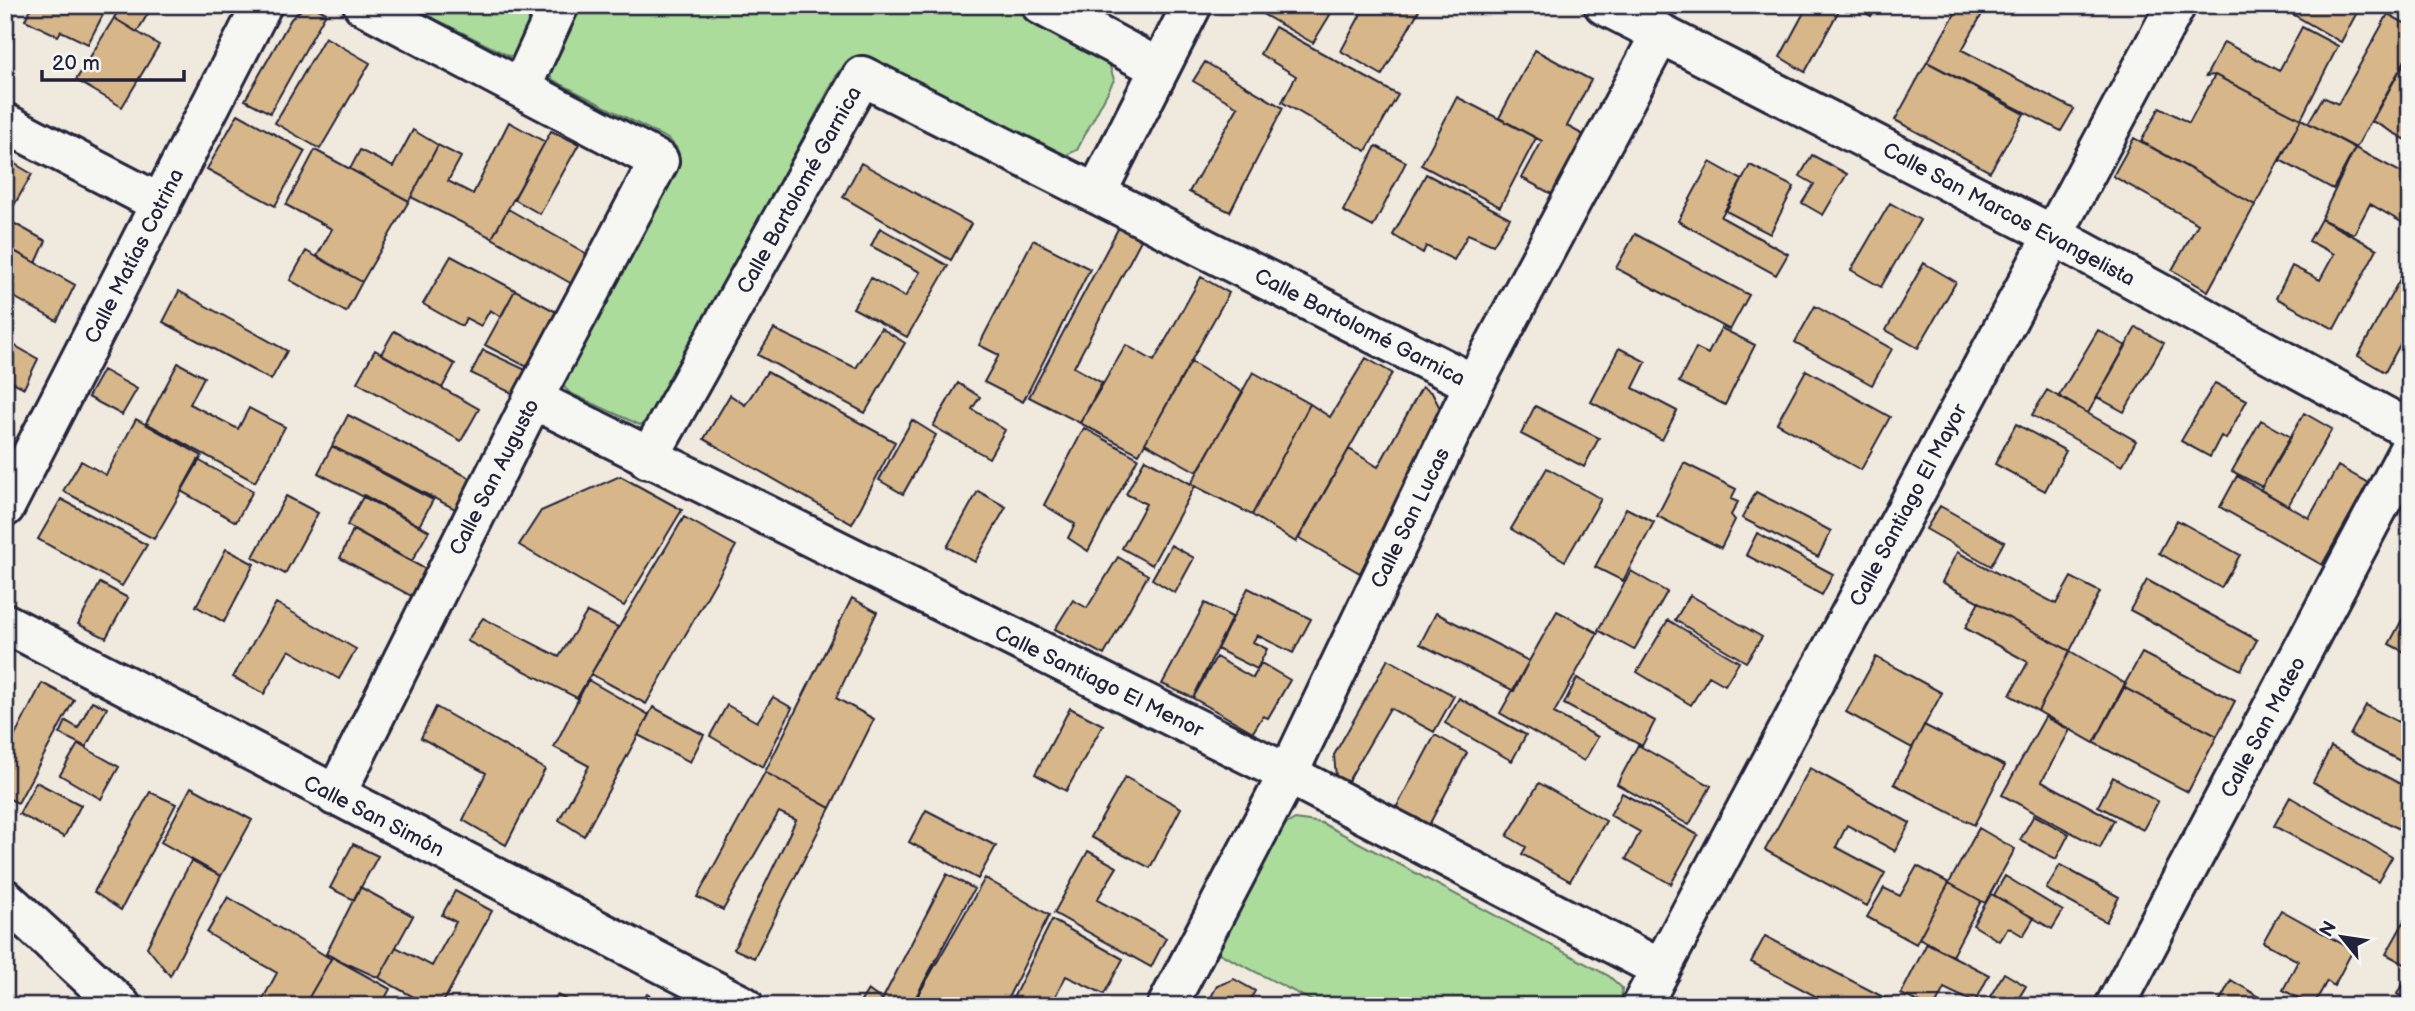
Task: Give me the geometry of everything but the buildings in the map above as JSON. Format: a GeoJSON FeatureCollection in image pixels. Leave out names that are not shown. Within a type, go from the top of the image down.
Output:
{"type":"FeatureCollection","features":[{"type":"Feature","properties":{"kind":"street","name":"Calle Matías Cotrina"},"geometry":{"type":"LineString","coordinates":[[5,507],[262,5]]}},
{"type":"Feature","properties":{"kind":"street"},"geometry":{"type":"LineString","coordinates":[[363,5],[521,88],[559,5]]}},
{"type":"Feature","properties":{"kind":"street"},"geometry":{"type":"LineString","coordinates":[[1041,5],[1159,68]]}},
{"type":"Feature","properties":{"kind":"street"},"geometry":{"type":"LineString","coordinates":[[1096,194],[1192,5]]}},
{"type":"Feature","properties":{"kind":"street","name":"Calle San Marcos Evangelista"},"geometry":{"type":"LineString","coordinates":[[1604,5],[2053,235],[2410,430]]}},
{"type":"Feature","properties":{"kind":"street","name":"Calle Santiago El Mayor"},"geometry":{"type":"LineString","coordinates":[[1641,1006],[2176,5]]}},
{"type":"Feature","properties":{"kind":"street","name":"Calle San Lucas"},"geometry":{"type":"LineString","coordinates":[[1167,1006],[1288,774],[1474,384],[1661,33]]}},
{"type":"Feature","properties":{"kind":"street","name":"Calle Bartolomé Garnica"},"geometry":{"type":"LineString","coordinates":[[648,459],[862,76],[1474,384]]}},
{"type":"Feature","properties":{"kind":"street","name":"Calle San Augusto"},"geometry":{"type":"LineString","coordinates":[[335,796],[533,399],[659,160],[521,88]]}},
{"type":"Feature","properties":{"kind":"street"},"geometry":{"type":"LineString","coordinates":[[5,123],[161,204]]}},
{"type":"Feature","properties":{"kind":"street","name":"Calle Santiago El Menor"},"geometry":{"type":"LineString","coordinates":[[533,399],[648,459],[1288,774],[1661,969]]}},
{"type":"Feature","properties":{"kind":"street","name":"Calle San Mateo"},"geometry":{"type":"LineString","coordinates":[[2115,1006],[2410,447]]}},
{"type":"Feature","properties":{"kind":"street","name":"Calle San Simón"},"geometry":{"type":"LineString","coordinates":[[5,623],[744,1006]]}},
{"type":"Feature","properties":{"kind":"street"},"geometry":{"type":"LineString","coordinates":[[5,899],[121,1006]]}},
{"type":"Feature","properties":{"kind":"green space"},"geometry":{"type":"Polygon","coordinates":[[[407,5],[545,5],[516,55],[509,56],[407,5]]]}},
{"type":"Feature","properties":{"kind":"green space"},"geometry":{"type":"Polygon","coordinates":[[[579,5],[1005,5],[1102,55],[1109,63],[1114,80],[1077,150],[1062,157],[859,59],[839,71],[653,416],[640,425],[570,393],[563,386],[562,376],[679,165],[678,150],[668,139],[553,80],[549,74],[551,62],[579,5]]]}},
{"type":"Feature","properties":{"kind":"green space"},"geometry":{"type":"Polygon","coordinates":[[[1295,819],[1322,823],[1609,976],[1622,988],[1621,1006],[1322,1006],[1215,951],[1278,829],[1295,819]]]}}]}
